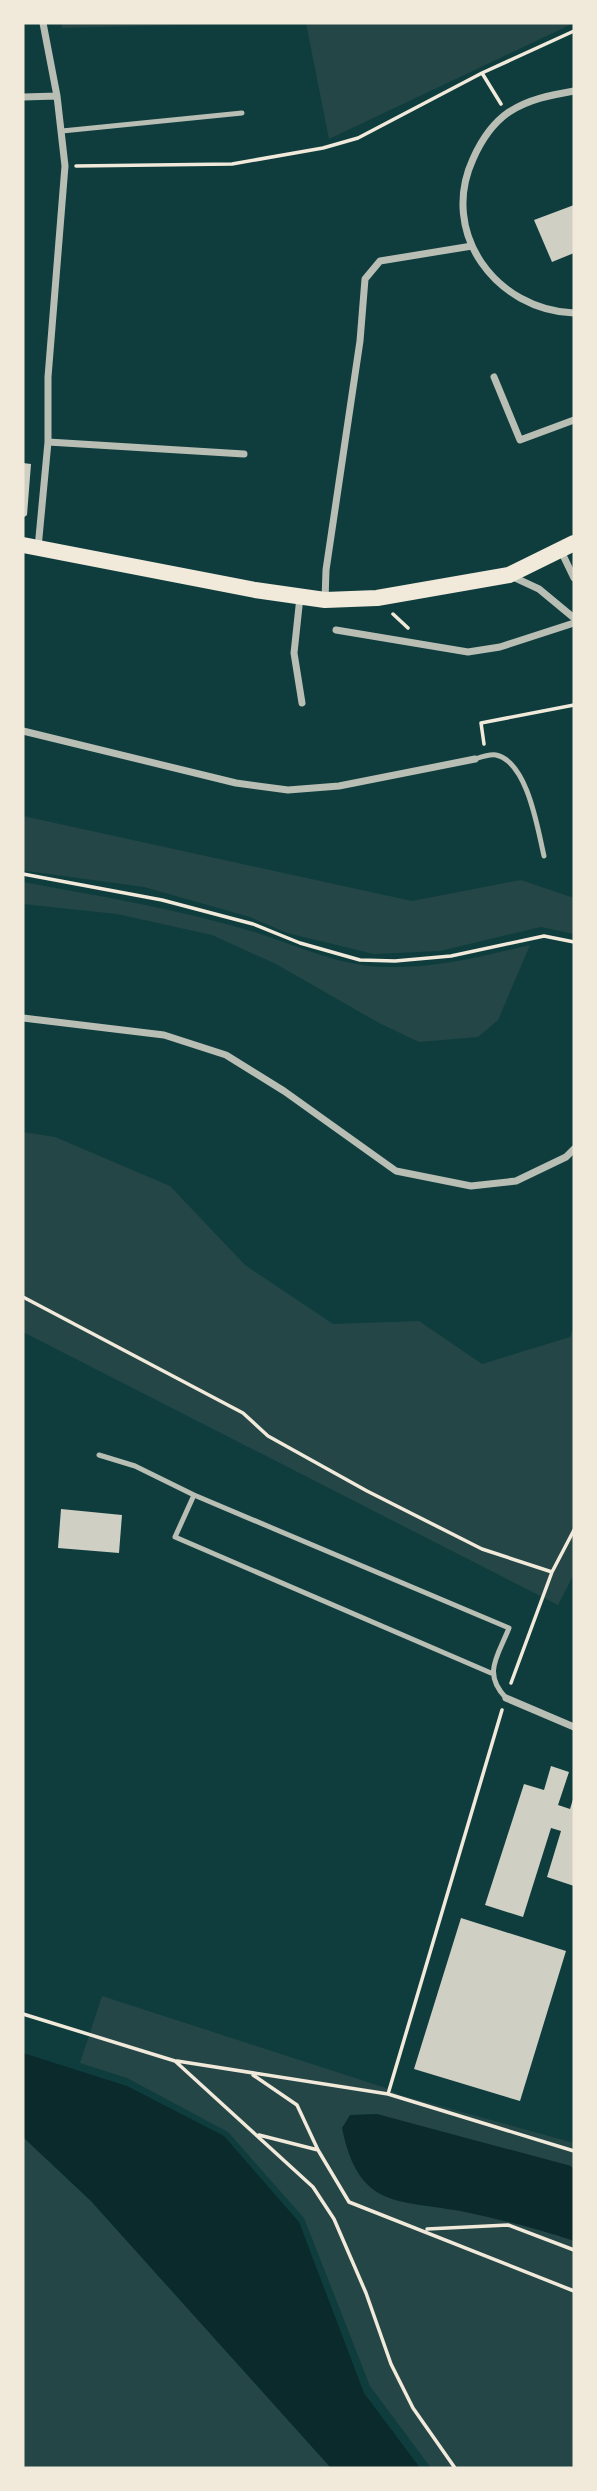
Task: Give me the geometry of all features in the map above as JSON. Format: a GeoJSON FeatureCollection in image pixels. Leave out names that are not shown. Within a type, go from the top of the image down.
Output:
{"type":"FeatureCollection","features":[{"type":"Feature","properties":{"kind":"main road"},"geometry":{"type":"LineString","coordinates":[[30,546],[325,600],[377,598],[509,575],[567,546]]}},
{"type":"Feature","properties":{"kind":"street"},"geometry":{"type":"LineString","coordinates":[[30,546],[48,442],[48,377],[65,166],[57,96],[43,23]]}},
{"type":"Feature","properties":{"kind":"street"},"geometry":{"type":"LineString","coordinates":[[574,91],[539,97],[507,113],[482,140],[466,174],[463,210],[472,246],[491,277],[519,299],[553,312],[574,313]]}},
{"type":"Feature","properties":{"kind":"street"},"geometry":{"type":"LineString","coordinates":[[23,97],[57,96]]}},
{"type":"Feature","properties":{"kind":"street"},"geometry":{"type":"LineString","coordinates":[[325,600],[326,570],[360,341],[365,279],[380,261],[472,246]]}},
{"type":"Feature","properties":{"kind":"street"},"geometry":{"type":"LineString","coordinates":[[494,377],[520,440],[574,420]]}},
{"type":"Feature","properties":{"kind":"street"},"geometry":{"type":"LineString","coordinates":[[48,442],[244,454]]}},
{"type":"Feature","properties":{"kind":"street"},"geometry":{"type":"LineString","coordinates":[[567,546],[574,578]]}},
{"type":"Feature","properties":{"kind":"street"},"geometry":{"type":"LineString","coordinates":[[336,630],[468,652],[500,647],[574,620],[539,589],[509,575]]}},
{"type":"Feature","properties":{"kind":"street"},"geometry":{"type":"LineString","coordinates":[[300,597],[294,653],[302,703]]}},
{"type":"Feature","properties":{"kind":"street"},"geometry":{"type":"LineString","coordinates":[[23,731],[236,783],[288,790],[339,786],[475,759]]}},
{"type":"Feature","properties":{"kind":"street"},"geometry":{"type":"LineString","coordinates":[[23,1018],[164,1035],[226,1055],[284,1091],[396,1171],[471,1186],[516,1181],[566,1157],[574,1149]]}},
{"type":"Feature","properties":{"kind":"street"},"geometry":{"type":"LineString","coordinates":[[506,1698],[574,1727]]}},
{"type":"Feature","properties":{"kind":"lane"},"geometry":{"type":"LineString","coordinates":[[62,131],[242,113]]}},
{"type":"Feature","properties":{"kind":"lane"},"geometry":{"type":"LineString","coordinates":[[475,759],[485,756],[502,757],[525,784],[544,856]]}},
{"type":"Feature","properties":{"kind":"lane"},"geometry":{"type":"LineString","coordinates":[[99,1455],[135,1466],[194,1495],[509,1628],[491,1674],[495,1686],[506,1698]]}},
{"type":"Feature","properties":{"kind":"lane"},"geometry":{"type":"LineString","coordinates":[[194,1495],[175,1537],[491,1674]]}},
{"type":"Feature","properties":{"kind":"path"},"geometry":{"type":"LineString","coordinates":[[65,166],[232,164],[323,148],[358,138],[482,73],[574,31]]}},
{"type":"Feature","properties":{"kind":"path"},"geometry":{"type":"LineString","coordinates":[[482,73],[507,113]]}},
{"type":"Feature","properties":{"kind":"path"},"geometry":{"type":"LineString","coordinates":[[377,598],[424,643]]}},
{"type":"Feature","properties":{"kind":"path"},"geometry":{"type":"LineString","coordinates":[[485,756],[481,723],[574,705]]}},
{"type":"Feature","properties":{"kind":"path"},"geometry":{"type":"LineString","coordinates":[[23,874],[162,900],[253,924],[300,943],[360,960],[395,961],[451,956],[544,936],[574,942]]}},
{"type":"Feature","properties":{"kind":"path"},"geometry":{"type":"LineString","coordinates":[[23,1297],[243,1413],[268,1436],[367,1491],[482,1549],[552,1572]]}},
{"type":"Feature","properties":{"kind":"path"},"geometry":{"type":"LineString","coordinates":[[388,2094],[506,1698],[552,1572],[574,1530]]}},
{"type":"Feature","properties":{"kind":"path"},"geometry":{"type":"LineString","coordinates":[[23,2014],[175,2061],[388,2094],[574,2151]]}},
{"type":"Feature","properties":{"kind":"path"},"geometry":{"type":"LineString","coordinates":[[175,2061],[313,2187],[334,2219],[366,2293],[391,2364],[413,2408],[454,2466],[448,2468]]}},
{"type":"Feature","properties":{"kind":"path"},"geometry":{"type":"LineString","coordinates":[[251,2073],[297,2105],[318,2150],[349,2202],[574,2291]]}},
{"type":"Feature","properties":{"kind":"path"},"geometry":{"type":"LineString","coordinates":[[257,2134],[318,2150]]}},
{"type":"Feature","properties":{"kind":"path"},"geometry":{"type":"LineString","coordinates":[[425,2230],[508,2225],[574,2250]]}},
{"type":"Feature","properties":{"kind":"shaded area"},"geometry":{"type":"Polygon","coordinates":[[[61,23],[257,23],[62,28],[61,23]]]}},
{"type":"Feature","properties":{"kind":"shaded area"},"geometry":{"type":"Polygon","coordinates":[[[306,23],[574,23],[329,139],[306,23]]]}},
{"type":"Feature","properties":{"kind":"shaded area"},"geometry":{"type":"Polygon","coordinates":[[[23,816],[412,901],[521,880],[574,898],[574,934],[541,927],[440,951],[374,954],[287,933],[250,917],[144,887],[27,871],[23,869],[23,816]]]}},
{"type":"Feature","properties":{"kind":"shaded area"},"geometry":{"type":"Polygon","coordinates":[[[23,882],[195,916],[251,931],[335,959],[371,966],[407,967],[443,963],[530,945],[498,1020],[478,1037],[419,1042],[379,1023],[276,964],[212,935],[117,914],[23,904],[23,882]]]}},
{"type":"Feature","properties":{"kind":"shaded area"},"geometry":{"type":"Polygon","coordinates":[[[23,1132],[55,1137],[170,1186],[245,1265],[333,1324],[419,1321],[482,1364],[570,1337],[574,1327],[574,1574],[558,1605],[23,1332],[23,1132]]]}},
{"type":"Feature","properties":{"kind":"shaded area"},"geometry":{"type":"Polygon","coordinates":[[[102,1996],[386,2088],[400,2095],[574,2143],[574,2468],[431,2468],[370,2386],[304,2218],[228,2132],[127,2078],[80,2063],[102,1996]]]}},
{"type":"Feature","properties":{"kind":"shaded area"},"geometry":{"type":"Polygon","coordinates":[[[23,2053],[127,2086],[224,2136],[299,2222],[364,2393],[420,2468],[331,2468],[91,2201],[23,2137],[23,2053]]]}},
{"type":"Feature","properties":{"kind":"shaded area"},"geometry":{"type":"Polygon","coordinates":[[[377,2114],[571,2166],[574,2171],[574,2241],[493,2218],[402,2202],[371,2188],[359,2174],[349,2155],[342,2128],[350,2115],[377,2114]]]}},
{"type":"Feature","properties":{"kind":"shaded area"},"geometry":{"type":"Polygon","coordinates":[[[23,2137],[91,2201],[331,2468],[23,2468],[23,2137]]]}},
{"type":"Feature","properties":{"kind":"building"},"geometry":{"type":"Polygon","coordinates":[[[574,205],[574,253],[552,262],[534,220],[574,205]]]}},
{"type":"Feature","properties":{"kind":"building"},"geometry":{"type":"Polygon","coordinates":[[[23,463],[31,464],[27,515],[23,518],[23,463]]]}},
{"type":"Feature","properties":{"kind":"building"},"geometry":{"type":"Polygon","coordinates":[[[61,1509],[122,1515],[119,1553],[58,1548],[61,1509]]]}},
{"type":"Feature","properties":{"kind":"building"},"geometry":{"type":"Polygon","coordinates":[[[551,1766],[569,1772],[558,1805],[570,1809],[574,1796],[574,1886],[547,1877],[561,1831],[551,1828],[523,1917],[485,1905],[524,1784],[544,1790],[551,1766]]]}},
{"type":"Feature","properties":{"kind":"building"},"geometry":{"type":"Polygon","coordinates":[[[461,1918],[566,1951],[520,2101],[414,2069],[461,1918]]]}}]}
